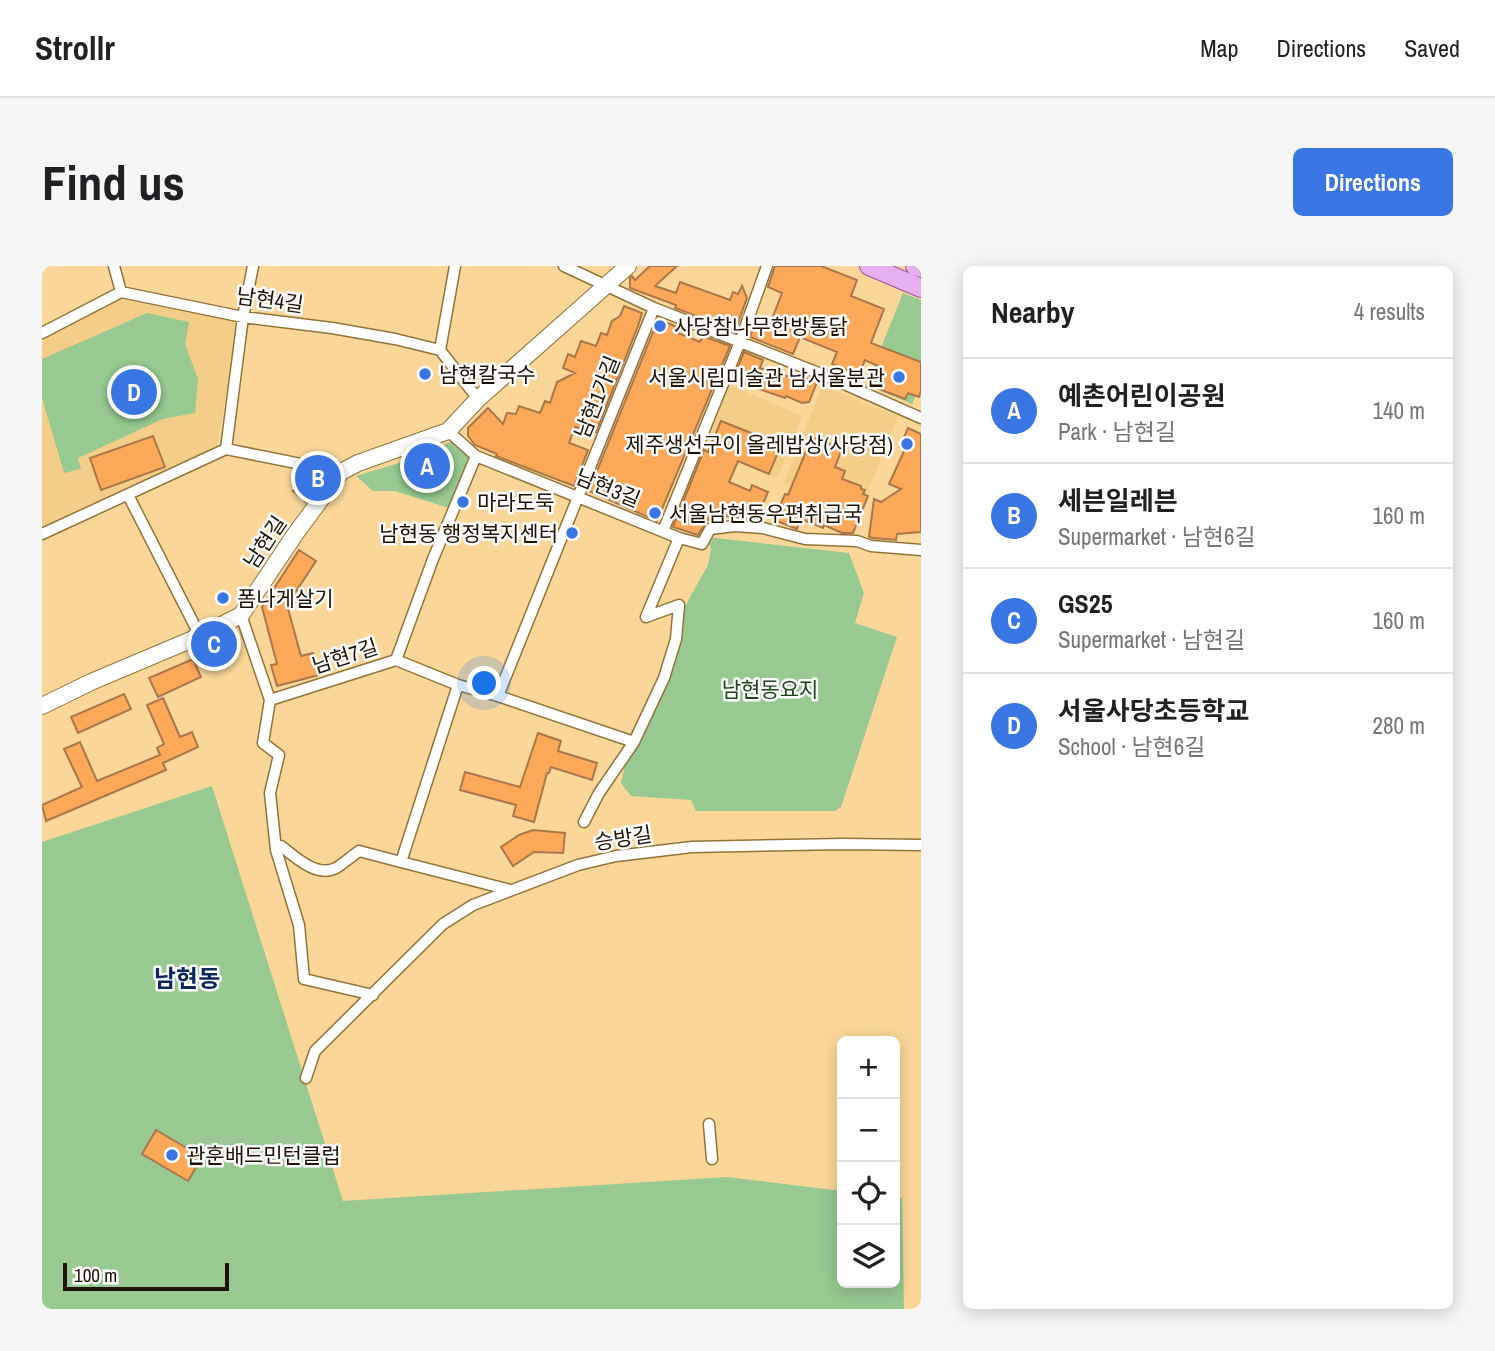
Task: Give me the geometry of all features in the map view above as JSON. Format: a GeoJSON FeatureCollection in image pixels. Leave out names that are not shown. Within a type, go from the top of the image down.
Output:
{"type":"FeatureCollection","features":[{"type":"Feature","properties":{"kind":"main road"},"geometry":{"type":"LineString","coordinates":[[869,266],[921,288]]}},
{"type":"Feature","properties":{"kind":"main road"},"geometry":{"type":"LineString","coordinates":[[915,266],[921,268]]}},
{"type":"Feature","properties":{"kind":"street"},"geometry":{"type":"LineString","coordinates":[[42,332],[121,292],[114,266]]}},
{"type":"Feature","properties":{"kind":"street"},"geometry":{"type":"LineString","coordinates":[[226,449],[243,317],[253,266]]}},
{"type":"Feature","properties":{"kind":"street"},"geometry":{"type":"LineString","coordinates":[[454,266],[440,350],[478,399]]}},
{"type":"Feature","properties":{"kind":"street"},"geometry":{"type":"LineString","coordinates":[[564,266],[654,308],[921,418]]}},
{"type":"Feature","properties":{"kind":"street","name":"남현길"},"geometry":{"type":"LineString","coordinates":[[42,706],[241,615],[341,472],[358,463],[448,431],[478,399],[628,266]]}},
{"type":"Feature","properties":{"kind":"street"},"geometry":{"type":"LineString","coordinates":[[663,531],[740,342],[767,266]]}},
{"type":"Feature","properties":{"kind":"street","name":"남현4길"},"geometry":{"type":"LineString","coordinates":[[121,292],[243,317],[332,328],[440,350]]}},
{"type":"Feature","properties":{"kind":"street","name":"남현1가길"},"geometry":{"type":"LineString","coordinates":[[498,696],[654,308]]}},
{"type":"Feature","properties":{"kind":"street","name":"남현3길"},"geometry":{"type":"LineString","coordinates":[[448,431],[476,456],[678,538]]}},
{"type":"Feature","properties":{"kind":"street"},"geometry":{"type":"LineString","coordinates":[[42,534],[226,449],[341,472]]}},
{"type":"Feature","properties":{"kind":"street"},"geometry":{"type":"LineString","coordinates":[[396,660],[433,559],[476,456]]}},
{"type":"Feature","properties":{"kind":"street"},"geometry":{"type":"LineString","coordinates":[[128,495],[200,636]]}},
{"type":"Feature","properties":{"kind":"street"},"geometry":{"type":"LineString","coordinates":[[584,822],[599,793],[634,742],[664,678],[676,639],[679,605],[646,617],[678,538],[702,544],[710,528],[735,526],[763,528],[805,539],[857,541],[871,546],[921,550]]}},
{"type":"Feature","properties":{"kind":"street"},"geometry":{"type":"LineString","coordinates":[[241,615],[270,700],[263,743],[279,755],[270,793],[276,849],[299,925],[304,979],[373,995]]}},
{"type":"Feature","properties":{"kind":"street","name":"남현7길"},"geometry":{"type":"LineString","coordinates":[[270,700],[396,660],[458,685],[634,742]]}},
{"type":"Feature","properties":{"kind":"street"},"geometry":{"type":"LineString","coordinates":[[401,862],[458,685]]}},
{"type":"Feature","properties":{"kind":"street","name":"승방길"},"geometry":{"type":"LineString","coordinates":[[306,1078],[315,1051],[443,924],[473,905],[510,890],[596,859],[692,847],[921,845]]}},
{"type":"Feature","properties":{"kind":"street"},"geometry":{"type":"LineString","coordinates":[[281,846],[305,864],[320,869],[332,870],[359,851],[510,890]]}},
{"type":"Feature","properties":{"kind":"street"},"geometry":{"type":"LineString","coordinates":[[709,1124],[712,1159]]}},
{"type":"Feature","properties":{"kind":"shaded area"},"geometry":{"type":"Polygon","coordinates":[[[111,298],[239,320],[217,446],[42,526],[42,338],[111,298]]]}},
{"type":"Feature","properties":{"kind":"shaded area"},"geometry":{"type":"Polygon","coordinates":[[[725,383],[802,416],[777,478],[699,446],[725,383]]]}},
{"type":"Feature","properties":{"kind":"shaded area"},"geometry":{"type":"Polygon","coordinates":[[[822,385],[898,417],[859,513],[784,483],[822,385]]]}},
{"type":"Feature","properties":{"kind":"green space"},"geometry":{"type":"Polygon","coordinates":[[[903,293],[921,300],[921,382],[912,404],[866,385],[903,293]]]}},
{"type":"Feature","properties":{"kind":"green space"},"geometry":{"type":"Polygon","coordinates":[[[147,313],[189,322],[185,344],[198,379],[195,413],[163,419],[78,458],[81,469],[64,473],[42,398],[42,359],[147,313]]]}},
{"type":"Feature","properties":{"kind":"green space"},"geometry":{"type":"Polygon","coordinates":[[[452,441],[471,457],[449,508],[395,491],[373,491],[356,476],[422,456],[452,441]]]}},
{"type":"Feature","properties":{"kind":"green space","name":"남현동요지"},"geometry":{"type":"Polygon","coordinates":[[[707,537],[849,553],[864,593],[855,623],[897,637],[841,807],[835,811],[696,811],[691,800],[631,796],[621,783],[628,752],[665,680],[679,617],[708,565],[711,549],[707,537]]]}},
{"type":"Feature","properties":{"kind":"green space"},"geometry":{"type":"Polygon","coordinates":[[[212,786],[343,1201],[727,1177],[837,1190],[837,1288],[900,1288],[902,1198],[904,1309],[42,1309],[42,842],[212,786]]]}},
{"type":"Feature","properties":{"kind":"building"},"geometry":{"type":"Polygon","coordinates":[[[650,266],[677,266],[655,286],[676,293],[680,282],[730,300],[733,292],[738,294],[742,286],[747,298],[735,331],[630,288],[630,278],[632,276],[635,280],[650,266]]]}},
{"type":"Feature","properties":{"kind":"building"},"geometry":{"type":"Polygon","coordinates":[[[775,266],[821,266],[857,280],[851,296],[884,309],[871,343],[921,362],[919,397],[908,393],[905,399],[879,389],[885,373],[881,372],[883,368],[865,360],[859,375],[832,364],[837,352],[800,337],[793,354],[750,337],[756,321],[769,327],[782,293],[768,287],[775,266]]]}},
{"type":"Feature","properties":{"kind":"building"},"geometry":{"type":"Polygon","coordinates":[[[624,306],[642,313],[596,432],[575,427],[569,443],[588,450],[574,486],[496,456],[497,454],[475,445],[468,436],[468,428],[488,408],[503,424],[507,413],[516,414],[519,406],[540,413],[545,401],[550,403],[557,382],[575,373],[563,368],[568,354],[575,357],[581,341],[596,346],[601,333],[607,335],[612,321],[620,316],[624,306]]]}},
{"type":"Feature","properties":{"kind":"building"},"geometry":{"type":"Polygon","coordinates":[[[660,320],[680,328],[678,333],[700,342],[703,336],[730,346],[657,521],[589,491],[660,320]]]}},
{"type":"Feature","properties":{"kind":"building"},"geometry":{"type":"Polygon","coordinates":[[[744,352],[763,360],[760,368],[797,379],[798,375],[817,382],[809,402],[802,403],[733,380],[744,352]]]}},
{"type":"Feature","properties":{"kind":"building"},"geometry":{"type":"Polygon","coordinates":[[[721,421],[781,445],[769,474],[738,461],[729,482],[750,491],[752,485],[768,492],[756,520],[717,513],[715,519],[710,517],[698,535],[673,527],[704,450],[708,452],[721,421]]]}},
{"type":"Feature","properties":{"kind":"building"},"geometry":{"type":"Polygon","coordinates":[[[908,428],[921,434],[921,532],[897,534],[896,540],[869,537],[874,499],[881,502],[901,489],[889,484],[905,449],[900,447],[908,428]]]}},
{"type":"Feature","properties":{"kind":"building"},"geometry":{"type":"Polygon","coordinates":[[[153,436],[165,467],[101,490],[90,458],[153,436]]]}},
{"type":"Feature","properties":{"kind":"building"},"geometry":{"type":"Polygon","coordinates":[[[812,437],[842,449],[835,467],[845,471],[842,479],[861,486],[861,489],[865,490],[863,494],[868,496],[853,533],[842,533],[824,525],[823,528],[801,519],[797,529],[774,520],[785,494],[788,495],[812,437]]]}},
{"type":"Feature","properties":{"kind":"building"},"geometry":{"type":"Polygon","coordinates":[[[308,473],[324,477],[306,502],[293,491],[308,473]]]}},
{"type":"Feature","properties":{"kind":"building"},"geometry":{"type":"Polygon","coordinates":[[[299,550],[316,561],[287,605],[301,656],[313,653],[319,675],[277,686],[271,665],[277,664],[262,607],[299,550]]]}},
{"type":"Feature","properties":{"kind":"building"},"geometry":{"type":"Polygon","coordinates":[[[193,659],[201,677],[158,697],[149,678],[193,659]]]}},
{"type":"Feature","properties":{"kind":"building"},"geometry":{"type":"Polygon","coordinates":[[[124,694],[131,709],[78,733],[71,717],[124,694]]]}},
{"type":"Feature","properties":{"kind":"building"},"geometry":{"type":"Polygon","coordinates":[[[163,698],[180,737],[192,732],[198,747],[163,763],[166,770],[46,821],[42,805],[82,787],[64,749],[80,742],[97,781],[160,755],[157,748],[164,744],[147,705],[163,698]]]}},
{"type":"Feature","properties":{"kind":"building"},"geometry":{"type":"Polygon","coordinates":[[[538,733],[561,741],[558,751],[597,763],[592,780],[551,767],[534,822],[513,816],[516,805],[460,790],[465,772],[520,787],[538,733]]]}},
{"type":"Feature","properties":{"kind":"building"},"geometry":{"type":"Polygon","coordinates":[[[533,830],[565,833],[563,853],[534,852],[513,866],[501,847],[519,835],[533,830]]]}},
{"type":"Feature","properties":{"kind":"building","name":"관훈배드민턴클럽"},"geometry":{"type":"Polygon","coordinates":[[[156,1130],[202,1157],[188,1181],[142,1154],[156,1130]]]}},
{"type":"Feature","properties":{"kind":"place","name":"사당참나무한방통닭"},"geometry":{"type":"Point","coordinates":[660,326]}},
{"type":"Feature","properties":{"kind":"place","name":"남현칼국수"},"geometry":{"type":"Point","coordinates":[425,374]}},
{"type":"Feature","properties":{"kind":"place","name":"서울시립미술관 남서울분관"},"geometry":{"type":"Point","coordinates":[899,377]}},
{"type":"Feature","properties":{"kind":"place","name":"서울사당초등학교"},"geometry":{"type":"Point","coordinates":[134,392]}},
{"type":"Feature","properties":{"kind":"place","name":"제주생선구이 올레밥상(사당점)"},"geometry":{"type":"Point","coordinates":[907,444]}},
{"type":"Feature","properties":{"kind":"place","name":"예촌어린이공원"},"geometry":{"type":"Point","coordinates":[427,466]}},
{"type":"Feature","properties":{"kind":"place","name":"세븐일레븐"},"geometry":{"type":"Point","coordinates":[318,478]}},
{"type":"Feature","properties":{"kind":"place","name":"마라도둑"},"geometry":{"type":"Point","coordinates":[463,502]}},
{"type":"Feature","properties":{"kind":"place","name":"서울남현동우편취급국"},"geometry":{"type":"Point","coordinates":[655,513]}},
{"type":"Feature","properties":{"kind":"place","name":"남현동 행정복지센터"},"geometry":{"type":"Point","coordinates":[572,533]}},
{"type":"Feature","properties":{"kind":"place","name":"폼나게살기"},"geometry":{"type":"Point","coordinates":[223,598]}},
{"type":"Feature","properties":{"kind":"place","name":"GS25"},"geometry":{"type":"Point","coordinates":[214,644]}},
{"type":"Feature","properties":{"kind":"place","name":"관훈배드민턴클럽"},"geometry":{"type":"Point","coordinates":[172,1155]}},
{"type":"Feature","properties":{"kind":"district","name":"남현동"},"geometry":{"type":"Point","coordinates":[187,978]}}]}
